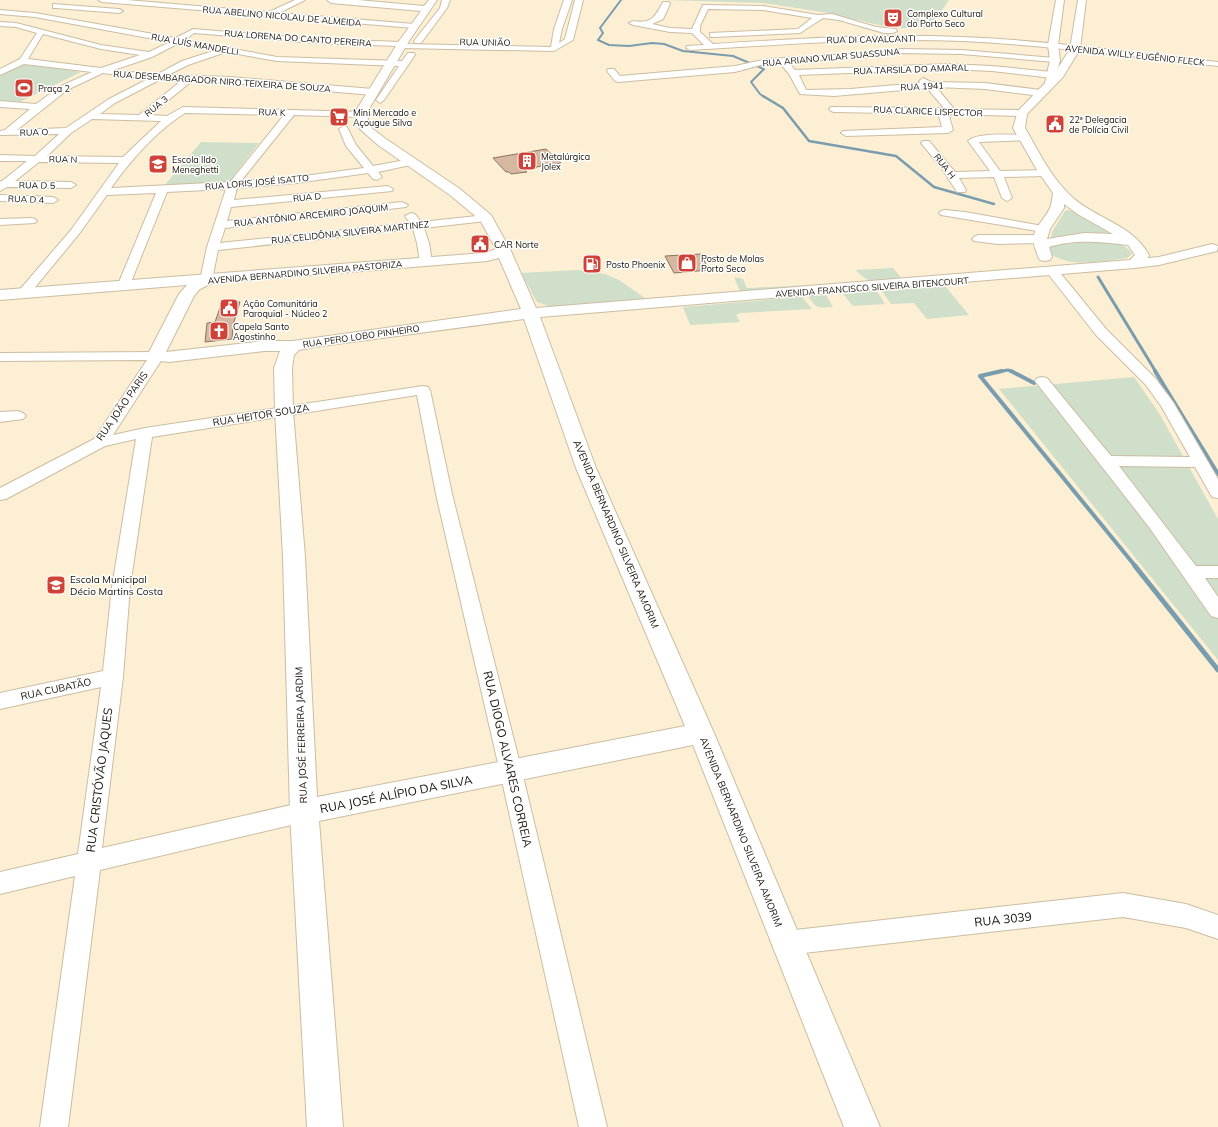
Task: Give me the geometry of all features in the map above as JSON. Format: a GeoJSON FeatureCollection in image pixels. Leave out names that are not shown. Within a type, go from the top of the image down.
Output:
{"type":"FeatureCollection","features":[{"type":"Feature","properties":{"kind":"main road"},"geometry":{"type":"LineString","coordinates":[[331,0],[430,4]]}},
{"type":"Feature","properties":{"kind":"main road"},"geometry":{"type":"LineString","coordinates":[[1047,85],[1055,60],[1053,45],[1060,0]]}},
{"type":"Feature","properties":{"kind":"main road"},"geometry":{"type":"LineString","coordinates":[[1082,0],[1075,49],[1059,75],[1047,85],[1022,113],[1019,128],[1060,192],[1076,206],[1135,244],[1142,255],[1140,260],[1134,264]]}},
{"type":"Feature","properties":{"kind":"main road"},"geometry":{"type":"LineString","coordinates":[[361,114],[376,96],[391,63],[414,26],[430,4]]}},
{"type":"Feature","properties":{"kind":"main road","name":"AVENIDA BERNARDINO SILVEIRA AMORIM"},"geometry":{"type":"LineString","coordinates":[[361,114],[364,127],[455,192],[486,218],[507,258],[530,313],[586,468],[701,733],[862,1127]]}},
{"type":"Feature","properties":{"kind":"main road"},"geometry":{"type":"LineString","coordinates":[[1053,272],[1042,242],[1057,208],[1060,192]]}},
{"type":"Feature","properties":{"kind":"main road","name":"AVENIDA FRANCISCO SILVEIRA BITENCOURT"},"geometry":{"type":"LineString","coordinates":[[1042,242],[1088,237],[1116,239],[1167,250],[1216,249]]}},
{"type":"Feature","properties":{"kind":"main road"},"geometry":{"type":"LineString","coordinates":[[1042,242],[1063,263],[1094,268]]}},
{"type":"Feature","properties":{"kind":"main road","name":"AVENIDA FRANCISCO SILVEIRA BITENCOURT"},"geometry":{"type":"LineString","coordinates":[[530,313],[1053,272],[1158,261],[1216,249]]}},
{"type":"Feature","properties":{"kind":"main road","name":"AVENIDA BERNARDINO SILVEIRA PASTORIZA"},"geometry":{"type":"LineString","coordinates":[[0,295],[123,287],[487,257],[507,258]]}},
{"type":"Feature","properties":{"kind":"main road","name":"RUA JOÃO PARIS"},"geometry":{"type":"LineString","coordinates":[[158,356],[157,352],[187,294],[195,286],[206,280]]}},
{"type":"Feature","properties":{"kind":"main road","name":"AVENIDA BERNARDINO SILVEIRA PASTORIZA"},"geometry":{"type":"LineString","coordinates":[[123,287],[169,290],[187,294]]}},
{"type":"Feature","properties":{"kind":"main road","name":"RUA PERO LOBO PINHEIRO"},"geometry":{"type":"LineString","coordinates":[[290,350],[314,342],[530,313]]}},
{"type":"Feature","properties":{"kind":"main road"},"geometry":{"type":"LineString","coordinates":[[158,356],[169,357],[240,350],[290,350]]}},
{"type":"Feature","properties":{"kind":"main road","name":"RUA JOSÉ FERREIRA JARDIM"},"geometry":{"type":"LineString","coordinates":[[290,350],[283,368],[284,411],[294,557],[304,812],[325,1127]]}},
{"type":"Feature","properties":{"kind":"main road","name":"RUA JOSÉ ALÍPIO DA SILVA"},"geometry":{"type":"LineString","coordinates":[[304,812],[701,733]]}},
{"type":"Feature","properties":{"kind":"street","name":"RUA ABELINO NICOLAU DE ALMEIDA"},"geometry":{"type":"LineString","coordinates":[[102,0],[266,15],[414,26]]}},
{"type":"Feature","properties":{"kind":"street"},"geometry":{"type":"LineString","coordinates":[[251,22],[301,0]]}},
{"type":"Feature","properties":{"kind":"street"},"geometry":{"type":"LineString","coordinates":[[376,96],[405,64],[420,44],[443,8],[446,0]]}},
{"type":"Feature","properties":{"kind":"street"},"geometry":{"type":"LineString","coordinates":[[554,46],[568,0]]}},
{"type":"Feature","properties":{"kind":"street","name":"RUA UNIÃO"},"geometry":{"type":"LineString","coordinates":[[403,44],[554,46],[565,43],[569,40],[579,0]]}},
{"type":"Feature","properties":{"kind":"street"},"geometry":{"type":"LineString","coordinates":[[82,23],[121,11],[136,3]]}},
{"type":"Feature","properties":{"kind":"street"},"geometry":{"type":"LineString","coordinates":[[430,4],[443,8]]}},
{"type":"Feature","properties":{"kind":"street"},"geometry":{"type":"LineString","coordinates":[[645,25],[660,17],[666,4]]}},
{"type":"Feature","properties":{"kind":"street"},"geometry":{"type":"LineString","coordinates":[[0,11],[10,5]]}},
{"type":"Feature","properties":{"kind":"street"},"geometry":{"type":"LineString","coordinates":[[56,6],[121,11]]}},
{"type":"Feature","properties":{"kind":"street"},"geometry":{"type":"LineString","coordinates":[[697,33],[706,7],[740,11],[778,21],[800,31],[820,16]]}},
{"type":"Feature","properties":{"kind":"street","name":"RUA LUÍS MANDELLI"},"geometry":{"type":"LineString","coordinates":[[0,11],[35,15],[277,58],[405,64]]}},
{"type":"Feature","properties":{"kind":"street"},"geometry":{"type":"LineString","coordinates":[[633,23],[670,30],[697,33],[740,29],[778,21],[820,16],[844,19],[887,35],[906,30]]}},
{"type":"Feature","properties":{"kind":"street"},"geometry":{"type":"LineString","coordinates":[[0,24],[16,25],[101,47],[149,54]]}},
{"type":"Feature","properties":{"kind":"street"},"geometry":{"type":"LineString","coordinates":[[3,34],[16,25]]}},
{"type":"Feature","properties":{"kind":"street"},"geometry":{"type":"LineString","coordinates":[[228,34],[242,26]]}},
{"type":"Feature","properties":{"kind":"street","name":"RUA LORENA DO CANTO PEREIRA"},"geometry":{"type":"LineString","coordinates":[[176,41],[193,31],[315,41],[403,44]]}},
{"type":"Feature","properties":{"kind":"street"},"geometry":{"type":"LineString","coordinates":[[0,72],[23,61],[41,32]]}},
{"type":"Feature","properties":{"kind":"street"},"geometry":{"type":"LineString","coordinates":[[697,33],[711,47]]}},
{"type":"Feature","properties":{"kind":"street"},"geometry":{"type":"LineString","coordinates":[[846,134],[948,130],[944,116],[949,108],[929,85],[905,68],[892,52],[887,35]]}},
{"type":"Feature","properties":{"kind":"street","name":"RUA DI CAVALCANTI"},"geometry":{"type":"LineString","coordinates":[[690,48],[862,38],[887,35],[1053,45]]}},
{"type":"Feature","properties":{"kind":"street"},"geometry":{"type":"LineString","coordinates":[[3,133],[64,88],[101,71],[149,54],[176,41]]}},
{"type":"Feature","properties":{"kind":"street","name":"AVENIDA WILLY EUGÊNIO FLECK"},"geometry":{"type":"LineString","coordinates":[[1053,45],[1075,49],[1218,64]]}},
{"type":"Feature","properties":{"kind":"street"},"geometry":{"type":"LineString","coordinates":[[1,185],[54,145],[68,131],[112,101],[154,77],[186,63],[226,50]]}},
{"type":"Feature","properties":{"kind":"street","name":"RUA ARIANO VILAR SUASSUNA"},"geometry":{"type":"LineString","coordinates":[[611,72],[618,79],[735,69],[782,60],[883,54],[901,51],[961,52],[1055,60]]}},
{"type":"Feature","properties":{"kind":"street"},"geometry":{"type":"LineString","coordinates":[[782,60],[793,73]]}},
{"type":"Feature","properties":{"kind":"street","name":"RUA DESEMBARGADOR NIRO TEIXEIRA DE SOUZA"},"geometry":{"type":"LineString","coordinates":[[23,61],[154,77],[230,80],[376,96]]}},
{"type":"Feature","properties":{"kind":"street","name":"RUA TARSILA DO AMARAL"},"geometry":{"type":"LineString","coordinates":[[793,73],[835,73],[905,68],[972,67],[1009,69],[1047,85]]}},
{"type":"Feature","properties":{"kind":"street","name":"RUA 1941"},"geometry":{"type":"LineString","coordinates":[[793,73],[803,92],[869,90],[929,85],[1004,87],[1047,85]]}},
{"type":"Feature","properties":{"kind":"street","name":"RUA 3"},"geometry":{"type":"LineString","coordinates":[[141,118],[190,78]]}},
{"type":"Feature","properties":{"kind":"street"},"geometry":{"type":"LineString","coordinates":[[0,104],[38,107]]}},
{"type":"Feature","properties":{"kind":"street","name":"RUA CLARICE LISPECTOR"},"geometry":{"type":"LineString","coordinates":[[834,109],[1022,113]]}},
{"type":"Feature","properties":{"kind":"street","name":"RUA K"},"geometry":{"type":"LineString","coordinates":[[169,119],[184,110],[361,114]]}},
{"type":"Feature","properties":{"kind":"street"},"geometry":{"type":"LineString","coordinates":[[206,280],[213,247],[233,185],[290,112]]}},
{"type":"Feature","properties":{"kind":"street"},"geometry":{"type":"LineString","coordinates":[[89,116],[169,119]]}},
{"type":"Feature","properties":{"kind":"street"},"geometry":{"type":"LineString","coordinates":[[22,294],[75,232],[126,160],[169,119]]}},
{"type":"Feature","properties":{"kind":"street"},"geometry":{"type":"LineString","coordinates":[[344,129],[351,146],[418,225],[424,240],[426,262]]}},
{"type":"Feature","properties":{"kind":"street","name":"RUA O"},"geometry":{"type":"LineString","coordinates":[[3,133],[68,131]]}},
{"type":"Feature","properties":{"kind":"street"},"geometry":{"type":"LineString","coordinates":[[1008,198],[998,174],[973,141],[978,139],[1025,138]]}},
{"type":"Feature","properties":{"kind":"street","name":"RUA H"},"geometry":{"type":"LineString","coordinates":[[926,143],[938,155],[953,175],[961,190]]}},
{"type":"Feature","properties":{"kind":"street","name":"RUA N"},"geometry":{"type":"LineString","coordinates":[[0,158],[126,160]]}},
{"type":"Feature","properties":{"kind":"street","name":"RUA LORIS JOSÉ ISATTO"},"geometry":{"type":"LineString","coordinates":[[102,192],[233,185],[371,171],[411,162]]}},
{"type":"Feature","properties":{"kind":"street"},"geometry":{"type":"LineString","coordinates":[[953,175],[1047,173]]}},
{"type":"Feature","properties":{"kind":"street","name":"RUA D 5"},"geometry":{"type":"LineString","coordinates":[[1,185],[71,185]]}},
{"type":"Feature","properties":{"kind":"street"},"geometry":{"type":"LineString","coordinates":[[123,287],[163,189]]}},
{"type":"Feature","properties":{"kind":"street","name":"RUA D"},"geometry":{"type":"LineString","coordinates":[[227,204],[388,189]]}},
{"type":"Feature","properties":{"kind":"street","name":"RUA D 4"},"geometry":{"type":"LineString","coordinates":[[0,198],[53,200]]}},
{"type":"Feature","properties":{"kind":"street","name":"RUA ANTÔNIO ARCEMIRO JOAQUIM"},"geometry":{"type":"LineString","coordinates":[[221,225],[402,205]]}},
{"type":"Feature","properties":{"kind":"street"},"geometry":{"type":"LineString","coordinates":[[945,213],[965,215],[1042,242]]}},
{"type":"Feature","properties":{"kind":"street","name":"RUA CELIDÔNIA SILVEIRA MARTINEZ"},"geometry":{"type":"LineString","coordinates":[[213,247],[486,218]]}},
{"type":"Feature","properties":{"kind":"street"},"geometry":{"type":"LineString","coordinates":[[0,222],[31,221]]}},
{"type":"Feature","properties":{"kind":"street"},"geometry":{"type":"LineString","coordinates":[[978,239],[1042,242]]}},
{"type":"Feature","properties":{"kind":"street"},"geometry":{"type":"LineString","coordinates":[[1053,272],[1101,332],[1151,382],[1168,405],[1218,492]]}},
{"type":"Feature","properties":{"kind":"street"},"geometry":{"type":"LineString","coordinates":[[0,357],[158,356]]}},
{"type":"Feature","properties":{"kind":"street","name":"RUA JOÃO PARIS"},"geometry":{"type":"LineString","coordinates":[[0,495],[100,442],[158,356]]}},
{"type":"Feature","properties":{"kind":"street"},"geometry":{"type":"LineString","coordinates":[[1042,381],[1107,461],[1192,572],[1218,611]]}},
{"type":"Feature","properties":{"kind":"street","name":"RUA HEITOR SOUZA"},"geometry":{"type":"LineString","coordinates":[[100,442],[145,433],[423,390]]}},
{"type":"Feature","properties":{"kind":"street","name":"RUA DIOGO ALVARES CORREIA"},"geometry":{"type":"LineString","coordinates":[[423,390],[444,494],[594,1127]]}},
{"type":"Feature","properties":{"kind":"street"},"geometry":{"type":"LineString","coordinates":[[0,417],[18,416]]}},
{"type":"Feature","properties":{"kind":"street","name":"RUA CRISTÓVÃO JAQUES"},"geometry":{"type":"LineString","coordinates":[[54,1127],[112,677],[121,587],[145,433]]}},
{"type":"Feature","properties":{"kind":"street"},"geometry":{"type":"LineString","coordinates":[[1107,461],[1200,462]]}},
{"type":"Feature","properties":{"kind":"street"},"geometry":{"type":"LineString","coordinates":[[1192,572],[1218,572]]}},
{"type":"Feature","properties":{"kind":"street","name":"RUA CUBATÃO"},"geometry":{"type":"LineString","coordinates":[[0,701],[112,677]]}},
{"type":"Feature","properties":{"kind":"street","name":"RUA JOSÉ ALÍPIO DA SILVA"},"geometry":{"type":"LineString","coordinates":[[0,883],[88,864],[304,812]]}},
{"type":"Feature","properties":{"kind":"street","name":"RUA 3039"},"geometry":{"type":"LineString","coordinates":[[786,943],[1123,905],[1186,916],[1218,927]]}},
{"type":"Feature","properties":{"kind":"green space","name":"Complexo Cultural do Porto Seco"},"geometry":{"type":"Polygon","coordinates":[[[665,0],[949,0],[930,27],[903,28],[879,25],[823,12],[763,3],[665,0]]]}},
{"type":"Feature","properties":{"kind":"green space","name":"Praça 2"},"geometry":{"type":"Polygon","coordinates":[[[26,63],[81,72],[16,104],[0,102],[0,74],[26,63]]]}},
{"type":"Feature","properties":{"kind":"green space"},"geometry":{"type":"Polygon","coordinates":[[[201,142],[259,143],[227,184],[163,187],[201,142]]]}},
{"type":"Feature","properties":{"kind":"green space"},"geometry":{"type":"Polygon","coordinates":[[[1067,210],[1072,211],[1108,231],[1108,233],[1105,235],[1051,239],[1052,232],[1067,210]]]}},
{"type":"Feature","properties":{"kind":"green space"},"geometry":{"type":"Polygon","coordinates":[[[1103,241],[1116,243],[1123,246],[1132,254],[1127,258],[1098,262],[1079,262],[1061,259],[1052,255],[1050,248],[1055,245],[1103,241]]]}},
{"type":"Feature","properties":{"kind":"green space"},"geometry":{"type":"Polygon","coordinates":[[[893,268],[904,281],[884,283],[872,281],[866,279],[856,270],[893,268]]]}},
{"type":"Feature","properties":{"kind":"green space"},"geometry":{"type":"Polygon","coordinates":[[[577,270],[605,274],[619,280],[648,300],[552,307],[537,302],[521,273],[577,270]]]}},
{"type":"Feature","properties":{"kind":"green space"},"geometry":{"type":"Polygon","coordinates":[[[734,277],[743,279],[747,288],[815,285],[741,294],[734,277]]]}},
{"type":"Feature","properties":{"kind":"green space"},"geometry":{"type":"Polygon","coordinates":[[[945,286],[969,315],[927,319],[914,303],[891,304],[882,291],[945,286]]]}},
{"type":"Feature","properties":{"kind":"green space"},"geometry":{"type":"Polygon","coordinates":[[[877,291],[885,304],[853,306],[843,294],[877,291]]]}},
{"type":"Feature","properties":{"kind":"green space"},"geometry":{"type":"Polygon","coordinates":[[[826,295],[833,307],[818,307],[808,296],[826,295]]]}},
{"type":"Feature","properties":{"kind":"green space"},"geometry":{"type":"Polygon","coordinates":[[[802,297],[812,309],[740,313],[736,315],[740,322],[690,325],[683,307],[802,297]]]}},
{"type":"Feature","properties":{"kind":"green space"},"geometry":{"type":"Polygon","coordinates":[[[1134,377],[1159,413],[1218,519],[1218,660],[999,389],[1134,377]]]}},
{"type":"Feature","properties":{"kind":"building","name":"Metalúrgica Jolex"},"geometry":{"type":"Polygon","coordinates":[[[546,149],[561,163],[524,169],[527,172],[511,174],[506,172],[493,158],[546,149]]]}},
{"type":"Feature","properties":{"kind":"building","name":"Posto de Molas Porto Seco"},"geometry":{"type":"Polygon","coordinates":[[[701,254],[709,270],[674,273],[665,256],[701,254]]]}},
{"type":"Feature","properties":{"kind":"building"},"geometry":{"type":"Polygon","coordinates":[[[222,302],[240,302],[233,325],[232,339],[205,342],[207,323],[215,322],[222,302]]]}},
{"type":"Feature","properties":{"kind":"waterway"},"geometry":{"type":"LineString","coordinates":[[621,0],[600,28],[603,33],[598,40],[609,45],[629,46],[652,43],[664,44],[683,51],[733,56],[764,69],[751,82],[764,97]]}},
{"type":"Feature","properties":{"kind":"waterway"},"geometry":{"type":"LineString","coordinates":[[763,96],[783,108],[809,141],[896,156],[934,187],[994,204]]}},
{"type":"Feature","properties":{"kind":"waterway"},"geometry":{"type":"LineString","coordinates":[[1098,277],[1156,372]]}},
{"type":"Feature","properties":{"kind":"waterway"},"geometry":{"type":"LineString","coordinates":[[1000,371],[1008,370],[1013,372]]}},
{"type":"Feature","properties":{"kind":"waterway"},"geometry":{"type":"LineString","coordinates":[[1000,371],[980,376],[1136,567]]}},
{"type":"Feature","properties":{"kind":"waterway"},"geometry":{"type":"LineString","coordinates":[[1155,371],[1218,474]]}},
{"type":"Feature","properties":{"kind":"waterway"},"geometry":{"type":"LineString","coordinates":[[1013,372],[1034,383]]}},
{"type":"Feature","properties":{"kind":"waterway"},"geometry":{"type":"LineString","coordinates":[[1135,566],[1218,670]]}},
{"type":"Feature","properties":{"kind":"place","name":"Complexo Cultural do Porto Seco"},"geometry":{"type":"Point","coordinates":[893,18]}},
{"type":"Feature","properties":{"kind":"place","name":"Praça 2"},"geometry":{"type":"Point","coordinates":[24,88]}},
{"type":"Feature","properties":{"kind":"place","name":"Mini Mercado e Açougue Silva"},"geometry":{"type":"Point","coordinates":[339,117]}},
{"type":"Feature","properties":{"kind":"place","name":"22ª Delegacia de Polícia Civil"},"geometry":{"type":"Point","coordinates":[1055,124]}},
{"type":"Feature","properties":{"kind":"place","name":"Metalúrgica Jolex"},"geometry":{"type":"Point","coordinates":[527,161]}},
{"type":"Feature","properties":{"kind":"place","name":"Escola Ildo Meneghetti"},"geometry":{"type":"Point","coordinates":[158,164]}},
{"type":"Feature","properties":{"kind":"place","name":"CAR Norte"},"geometry":{"type":"Point","coordinates":[480,244]}},
{"type":"Feature","properties":{"kind":"place","name":"Posto de Molas Porto Seco"},"geometry":{"type":"Point","coordinates":[687,263]}},
{"type":"Feature","properties":{"kind":"place","name":"Posto Phoenix"},"geometry":{"type":"Point","coordinates":[592,264]}},
{"type":"Feature","properties":{"kind":"place","name":"Ação Comunitária Paroquial - Núcleo 2"},"geometry":{"type":"Point","coordinates":[229,308]}},
{"type":"Feature","properties":{"kind":"place","name":"Capela Santo Agostinho"},"geometry":{"type":"Point","coordinates":[219,331]}},
{"type":"Feature","properties":{"kind":"place","name":"Escola Municipal Décio Martins Costa"},"geometry":{"type":"Point","coordinates":[56,585]}}]}
